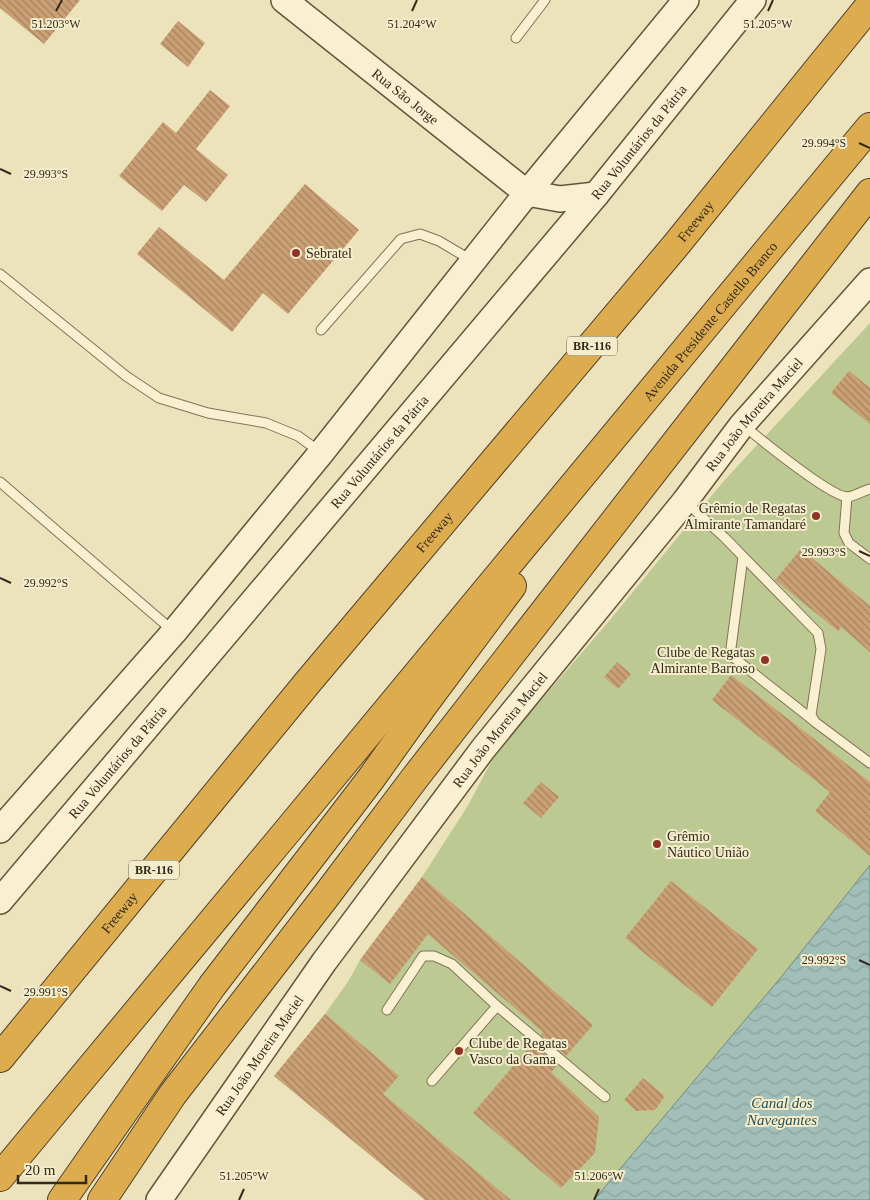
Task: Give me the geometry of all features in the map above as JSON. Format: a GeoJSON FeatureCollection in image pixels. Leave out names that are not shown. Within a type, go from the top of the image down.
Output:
{"type":"FeatureCollection","features":[{"type":"Feature","properties":{"kind":"highway","name":"Freeway"},"geometry":{"type":"LineString","coordinates":[[0,1058],[308,682],[676,246],[870,5]]}},
{"type":"Feature","properties":{"kind":"highway","name":"Avenida Presidente Castello Branco"},"geometry":{"type":"LineString","coordinates":[[550,514],[870,127]]}},
{"type":"Feature","properties":{"kind":"highway"},"geometry":{"type":"LineString","coordinates":[[102,1200],[173,1094],[414,779],[870,193]]}},
{"type":"Feature","properties":{"kind":"highway"},"geometry":{"type":"LineString","coordinates":[[62,1200],[212,986],[370,780],[524,570],[550,514]]}},
{"type":"Feature","properties":{"kind":"highway"},"geometry":{"type":"LineString","coordinates":[[0,1177],[550,514]]}},
{"type":"Feature","properties":{"kind":"main road","name":"Rua São Jorge"},"geometry":{"type":"LineString","coordinates":[[284,0],[527,193]]}},
{"type":"Feature","properties":{"kind":"main road"},"geometry":{"type":"LineString","coordinates":[[0,830],[174,632],[321,453],[527,193],[686,0]]}},
{"type":"Feature","properties":{"kind":"main road","name":"Rua Voluntários da Pátria"},"geometry":{"type":"LineString","coordinates":[[0,901],[596,195],[754,0]]}},
{"type":"Feature","properties":{"kind":"main road"},"geometry":{"type":"LineString","coordinates":[[527,193],[560,199],[596,195]]}},
{"type":"Feature","properties":{"kind":"main road","name":"Rua João Moreira Maciel"},"geometry":{"type":"LineString","coordinates":[[159,1200],[324,962],[457,783],[685,501],[742,425],[870,281]]}},
{"type":"Feature","properties":{"kind":"lane"},"geometry":{"type":"LineString","coordinates":[[516,38],[545,0]]}},
{"type":"Feature","properties":{"kind":"lane"},"geometry":{"type":"LineString","coordinates":[[321,330],[401,239],[420,234],[439,241],[473,261]]}},
{"type":"Feature","properties":{"kind":"lane"},"geometry":{"type":"LineString","coordinates":[[0,274],[126,376],[159,398],[208,413],[266,423],[298,436],[321,453]]}},
{"type":"Feature","properties":{"kind":"lane"},"geometry":{"type":"LineString","coordinates":[[742,425],[786,460],[834,492],[847,497],[870,489]]}},
{"type":"Feature","properties":{"kind":"lane"},"geometry":{"type":"LineString","coordinates":[[0,482],[174,632]]}},
{"type":"Feature","properties":{"kind":"lane"},"geometry":{"type":"LineString","coordinates":[[847,497],[844,533],[849,543],[870,559]]}},
{"type":"Feature","properties":{"kind":"lane"},"geometry":{"type":"LineString","coordinates":[[685,501],[743,556],[818,634],[821,649],[811,715],[815,722]]}},
{"type":"Feature","properties":{"kind":"lane"},"geometry":{"type":"LineString","coordinates":[[743,556],[731,648],[733,657],[870,763]]}},
{"type":"Feature","properties":{"kind":"lane"},"geometry":{"type":"LineString","coordinates":[[387,1010],[423,956],[434,956],[452,964],[496,1006],[605,1097]]}},
{"type":"Feature","properties":{"kind":"lane"},"geometry":{"type":"LineString","coordinates":[[432,1082],[496,1006]]}},
{"type":"Feature","properties":{"kind":"green space"},"geometry":{"type":"Polygon","coordinates":[[[870,323],[870,865],[782,976],[594,1200],[425,1200],[274,1076],[325,1014],[349,980],[360,960],[422,877],[467,807],[497,751],[610,620],[722,483],[870,323]]]}},
{"type":"Feature","properties":{"kind":"water","name":"Canal dos Navegantes"},"geometry":{"type":"Polygon","coordinates":[[[870,865],[870,1200],[594,1200],[782,976],[870,865]]]}},
{"type":"Feature","properties":{"kind":"building"},"geometry":{"type":"Polygon","coordinates":[[[0,0],[80,0],[44,44],[0,8],[0,0]]]}},
{"type":"Feature","properties":{"kind":"building"},"geometry":{"type":"Polygon","coordinates":[[[178,21],[205,43],[188,67],[160,44],[178,21]]]}},
{"type":"Feature","properties":{"kind":"building"},"geometry":{"type":"Polygon","coordinates":[[[210,90],[230,106],[196,149],[228,175],[206,202],[184,185],[162,211],[119,176],[163,122],[176,133],[210,90]]]}},
{"type":"Feature","properties":{"kind":"building"},"geometry":{"type":"Polygon","coordinates":[[[305,184],[359,230],[288,314],[263,293],[232,332],[137,254],[159,227],[224,280],[305,184]]]}},
{"type":"Feature","properties":{"kind":"building"},"geometry":{"type":"Polygon","coordinates":[[[849,371],[870,388],[870,424],[831,393],[849,371]]]}},
{"type":"Feature","properties":{"kind":"building"},"geometry":{"type":"Polygon","coordinates":[[[801,549],[870,606],[870,652],[841,627],[838,631],[775,580],[801,549]]]}},
{"type":"Feature","properties":{"kind":"building"},"geometry":{"type":"Polygon","coordinates":[[[617,662],[631,674],[618,689],[604,677],[617,662]]]}},
{"type":"Feature","properties":{"kind":"building"},"geometry":{"type":"Polygon","coordinates":[[[731,675],[870,782],[870,856],[815,811],[830,792],[712,700],[731,675]]]}},
{"type":"Feature","properties":{"kind":"building"},"geometry":{"type":"Polygon","coordinates":[[[541,782],[559,797],[541,818],[523,803],[541,782]]]}},
{"type":"Feature","properties":{"kind":"building"},"geometry":{"type":"Polygon","coordinates":[[[422,877],[593,1025],[566,1056],[541,1035],[543,1032],[428,934],[390,984],[360,960],[422,877]]]}},
{"type":"Feature","properties":{"kind":"building"},"geometry":{"type":"Polygon","coordinates":[[[671,881],[758,949],[712,1007],[625,938],[671,881]]]}},
{"type":"Feature","properties":{"kind":"building"},"geometry":{"type":"Polygon","coordinates":[[[325,1014],[399,1076],[383,1094],[511,1200],[425,1200],[274,1076],[325,1014]]]}},
{"type":"Feature","properties":{"kind":"building"},"geometry":{"type":"Polygon","coordinates":[[[532,1044],[558,1065],[551,1072],[599,1117],[595,1153],[561,1188],[473,1113],[532,1044]]]}},
{"type":"Feature","properties":{"kind":"building"},"geometry":{"type":"Polygon","coordinates":[[[643,1078],[665,1096],[655,1110],[636,1111],[624,1100],[643,1078]]]}},
{"type":"Feature","properties":{"kind":"place","name":"Sebratel"},"geometry":{"type":"Point","coordinates":[296,253]}},
{"type":"Feature","properties":{"kind":"place","name":"Grêmio de Regatas Almirante Tamandaré"},"geometry":{"type":"Point","coordinates":[816,516]}},
{"type":"Feature","properties":{"kind":"place","name":"Clube de Regatas Almirante Barroso"},"geometry":{"type":"Point","coordinates":[765,660]}},
{"type":"Feature","properties":{"kind":"place","name":"Grêmio Náutico União"},"geometry":{"type":"Point","coordinates":[657,844]}},
{"type":"Feature","properties":{"kind":"place","name":"Clube de Regatas Vasco da Gama"},"geometry":{"type":"Point","coordinates":[459,1051]}}]}
